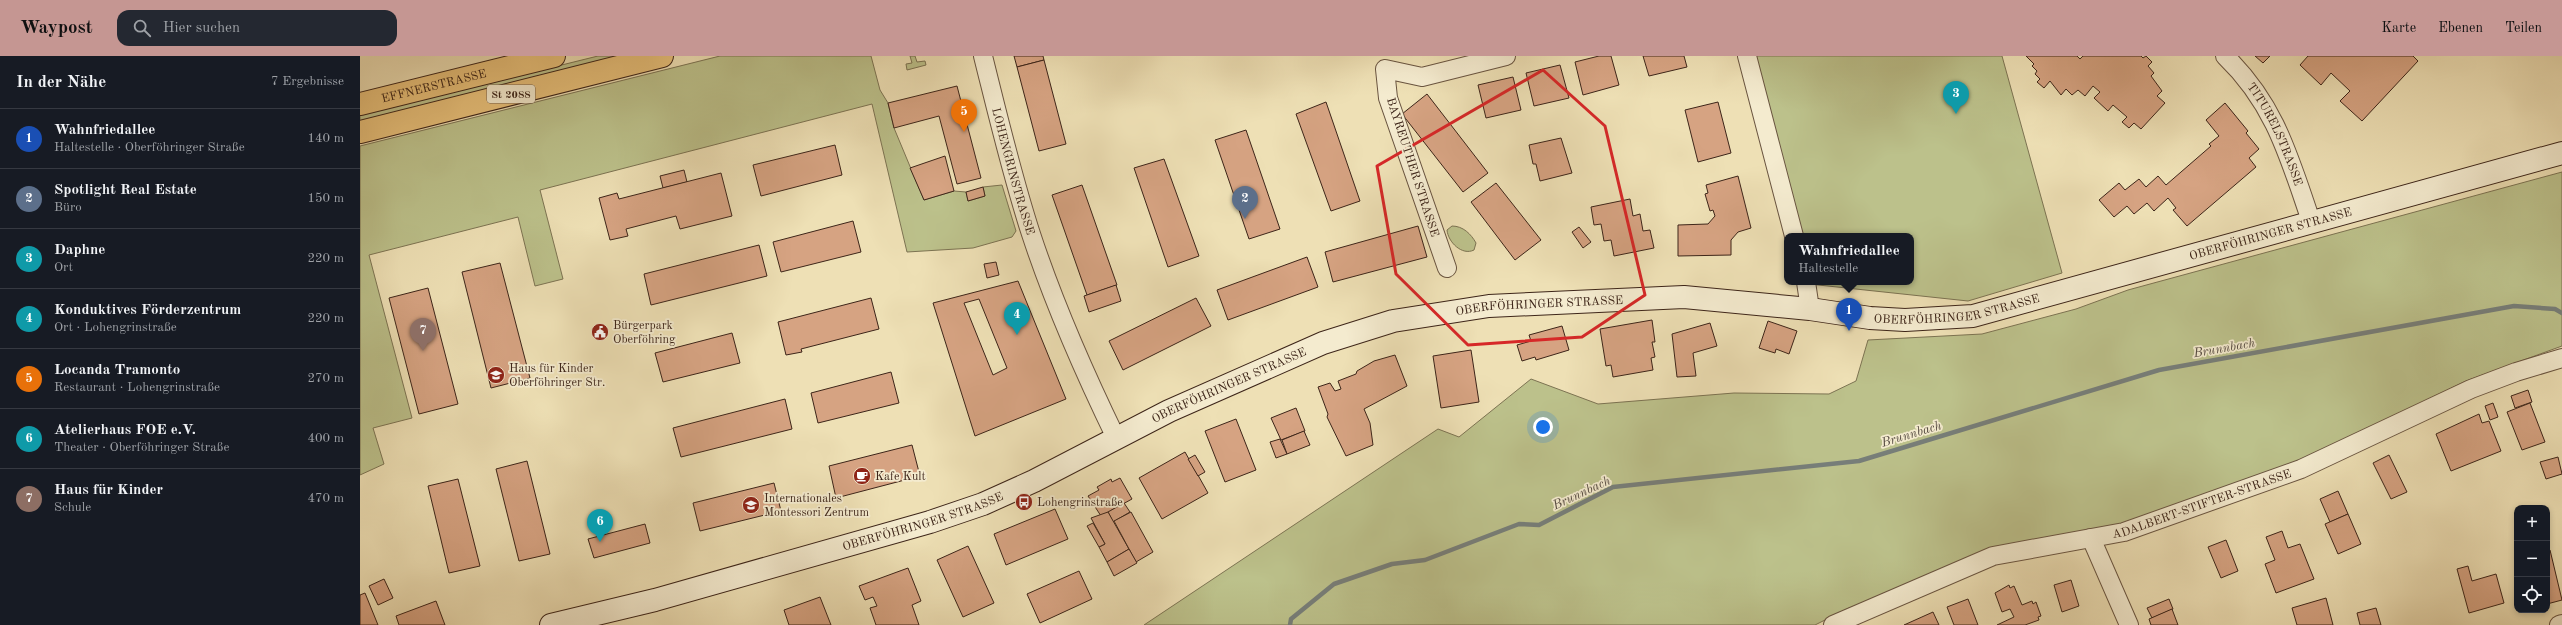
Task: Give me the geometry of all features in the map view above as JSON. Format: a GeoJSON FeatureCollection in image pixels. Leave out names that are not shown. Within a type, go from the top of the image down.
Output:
{"type":"FeatureCollection","features":[{"type":"Feature","properties":{"kind":"highway","name":"EFFNERSTRASSE"},"geometry":{"type":"LineString","coordinates":[[360,104],[554,56]]}},
{"type":"Feature","properties":{"kind":"highway","name":"St 2088"},"geometry":{"type":"LineString","coordinates":[[360,132],[662,56]]}},
{"type":"Feature","properties":{"kind":"main road","name":"OBERFÖHRINGER STRASSE"},"geometry":{"type":"LineString","coordinates":[[551,625],[655,600],[937,519],[983,504],[1028,484],[1169,411],[1323,343],[1393,321],[1489,306],[1622,298],[1684,297],[1810,309],[1891,319],[1973,316],[2311,221],[2562,153]]}},
{"type":"Feature","properties":{"kind":"street","name":"LOHENGRINSTRASSE"},"geometry":{"type":"LineString","coordinates":[[983,56],[1031,236],[1066,330],[1116,438]]}},
{"type":"Feature","properties":{"kind":"street","name":"BAYREUTHER STRASSE"},"geometry":{"type":"LineString","coordinates":[[1447,268],[1388,98],[1385,69],[1422,77],[1506,56]]}},
{"type":"Feature","properties":{"kind":"street"},"geometry":{"type":"LineString","coordinates":[[1747,56],[1793,233]]}},
{"type":"Feature","properties":{"kind":"street","name":"TITURELSTRASSE"},"geometry":{"type":"LineString","coordinates":[[2225,56],[2245,75],[2280,132],[2311,221]]}},
{"type":"Feature","properties":{"kind":"street"},"geometry":{"type":"LineString","coordinates":[[1806,285],[1810,309]]}},
{"type":"Feature","properties":{"kind":"street","name":"ADALBERT-STIFTER-STRASSE"},"geometry":{"type":"LineString","coordinates":[[1833,625],[1993,556],[2124,532],[2301,469],[2471,389],[2516,372],[2562,358]]}},
{"type":"Feature","properties":{"kind":"street"},"geometry":{"type":"LineString","coordinates":[[2091,538],[2128,625]]}},
{"type":"Feature","properties":{"kind":"highlighted area"},"geometry":{"type":"Polygon","coordinates":[[[1543,70],[1605,126],[1645,295],[1582,337],[1468,345],[1396,274],[1377,166],[1543,70]]]}},
{"type":"Feature","properties":{"kind":"green space"},"geometry":{"type":"Polygon","coordinates":[[[598,56],[626,56],[360,123],[360,115],[598,56]]]}},
{"type":"Feature","properties":{"kind":"green space"},"geometry":{"type":"Polygon","coordinates":[[[720,56],[871,56],[880,90],[888,103],[894,128],[924,200],[954,191],[966,192],[968,201],[985,196],[983,187],[1002,185],[1016,231],[1012,237],[973,248],[907,252],[872,104],[540,190],[563,279],[535,286],[518,217],[369,255],[412,418],[373,428],[384,464],[360,475],[360,146],[720,56]]]}},
{"type":"Feature","properties":{"kind":"green space"},"geometry":{"type":"Polygon","coordinates":[[[910,56],[915,56],[917,62],[925,61],[926,65],[907,70],[906,64],[912,63],[910,56]]]}},
{"type":"Feature","properties":{"kind":"green space"},"geometry":{"type":"Polygon","coordinates":[[[1751,56],[2002,56],[2062,273],[1968,301],[1818,285],[1914,285],[1914,233],[1796,233],[1751,56]]]}},
{"type":"Feature","properties":{"kind":"green space"},"geometry":{"type":"Polygon","coordinates":[[[2562,172],[2562,346],[2466,381],[2297,463],[2123,525],[1849,608],[1815,625],[1144,625],[1438,429],[1459,437],[1531,379],[1598,404],[1734,393],[1829,394],[1856,381],[1868,340],[1982,334],[2076,309],[2128,290],[2562,172]]]}},
{"type":"Feature","properties":{"kind":"green space"},"geometry":{"type":"Polygon","coordinates":[[[1452,226],[1460,227],[1472,237],[1476,243],[1474,250],[1465,251],[1456,247],[1450,239],[1447,230],[1452,226]]]}},
{"type":"Feature","properties":{"kind":"building"},"geometry":{"type":"Polygon","coordinates":[[[1014,56],[1043,56],[1044,60],[1017,67],[1014,56]]]}},
{"type":"Feature","properties":{"kind":"building"},"geometry":{"type":"Polygon","coordinates":[[[1599,56],[1611,56],[1619,85],[1583,95],[1575,62],[1599,56]]]}},
{"type":"Feature","properties":{"kind":"building"},"geometry":{"type":"Polygon","coordinates":[[[1643,56],[1684,56],[1687,67],[1649,76],[1643,56]]]}},
{"type":"Feature","properties":{"kind":"building"},"geometry":{"type":"Polygon","coordinates":[[[2026,56],[2077,56],[2080,59],[2083,56],[2141,56],[2143,58],[2146,56],[2152,62],[2148,66],[2154,73],[2151,76],[2162,91],[2157,96],[2165,103],[2141,129],[2134,123],[2129,128],[2122,122],[2127,117],[2113,105],[2108,111],[2094,98],[2100,92],[2093,86],[2085,96],[2078,90],[2072,95],[2066,89],[2061,95],[2050,81],[2044,88],[2037,82],[2040,79],[2035,74],[2037,71],[2032,66],[2034,64],[2026,56]]]}},
{"type":"Feature","properties":{"kind":"building"},"geometry":{"type":"Polygon","coordinates":[[[2255,56],[2270,56],[2263,63],[2255,56]]]}},
{"type":"Feature","properties":{"kind":"building"},"geometry":{"type":"Polygon","coordinates":[[[2308,56],[2413,56],[2418,61],[2362,121],[2340,101],[2350,91],[2331,73],[2321,85],[2300,65],[2308,56]]]}},
{"type":"Feature","properties":{"kind":"building"},"geometry":{"type":"Polygon","coordinates":[[[1044,60],[1066,144],[1039,151],[1017,67],[1044,60]]]}},
{"type":"Feature","properties":{"kind":"building"},"geometry":{"type":"Polygon","coordinates":[[[1560,65],[1569,98],[1534,106],[1526,73],[1560,65]]]}},
{"type":"Feature","properties":{"kind":"building"},"geometry":{"type":"Polygon","coordinates":[[[1513,77],[1521,110],[1486,118],[1478,85],[1513,77]]]}},
{"type":"Feature","properties":{"kind":"building"},"geometry":{"type":"Polygon","coordinates":[[[957,86],[981,178],[957,184],[939,116],[894,128],[888,103],[957,86]]]}},
{"type":"Feature","properties":{"kind":"building"},"geometry":{"type":"Polygon","coordinates":[[[1427,94],[1488,173],[1463,192],[1402,114],[1427,94]]]}},
{"type":"Feature","properties":{"kind":"building"},"geometry":{"type":"Polygon","coordinates":[[[1326,102],[1360,201],[1331,211],[1296,114],[1326,102]]]}},
{"type":"Feature","properties":{"kind":"building"},"geometry":{"type":"Polygon","coordinates":[[[1718,102],[1731,153],[1698,162],[1685,110],[1718,102]]]}},
{"type":"Feature","properties":{"kind":"building"},"geometry":{"type":"Polygon","coordinates":[[[2225,103],[2248,131],[2246,133],[2259,149],[2249,158],[2256,167],[2187,226],[2173,210],[2176,208],[2168,198],[2154,211],[2147,203],[2134,214],[2127,206],[2114,217],[2099,200],[2119,183],[2125,190],[2139,179],[2146,187],[2158,176],[2166,185],[2211,146],[2209,144],[2219,136],[2206,120],[2225,103]]]}},
{"type":"Feature","properties":{"kind":"building"},"geometry":{"type":"Polygon","coordinates":[[[1246,130],[1280,229],[1249,239],[1215,140],[1246,130]]]}},
{"type":"Feature","properties":{"kind":"building"},"geometry":{"type":"Polygon","coordinates":[[[1561,138],[1572,173],[1540,181],[1536,164],[1533,164],[1529,145],[1561,138]]]}},
{"type":"Feature","properties":{"kind":"building"},"geometry":{"type":"Polygon","coordinates":[[[835,145],[842,175],[761,196],[753,165],[835,145]]]}},
{"type":"Feature","properties":{"kind":"building"},"geometry":{"type":"Polygon","coordinates":[[[945,156],[954,191],[924,200],[910,168],[945,156]]]}},
{"type":"Feature","properties":{"kind":"building"},"geometry":{"type":"Polygon","coordinates":[[[1164,159],[1199,256],[1168,267],[1134,168],[1164,159]]]}},
{"type":"Feature","properties":{"kind":"building"},"geometry":{"type":"Polygon","coordinates":[[[684,170],[687,182],[663,188],[660,176],[684,170]]]}},
{"type":"Feature","properties":{"kind":"building"},"geometry":{"type":"Polygon","coordinates":[[[721,173],[732,216],[680,229],[676,216],[626,229],[628,236],[610,240],[599,198],[617,193],[619,199],[721,173]]]}},
{"type":"Feature","properties":{"kind":"building"},"geometry":{"type":"Polygon","coordinates":[[[1738,176],[1751,228],[1738,232],[1731,240],[1731,255],[1678,256],[1678,225],[1708,224],[1715,216],[1713,210],[1710,211],[1705,194],[1708,193],[1706,185],[1738,176]]]}},
{"type":"Feature","properties":{"kind":"building"},"geometry":{"type":"Polygon","coordinates":[[[1496,183],[1541,240],[1515,260],[1471,202],[1496,183]]]}},
{"type":"Feature","properties":{"kind":"building"},"geometry":{"type":"Polygon","coordinates":[[[1082,185],[1117,285],[1087,295],[1052,195],[1082,185]]]}},
{"type":"Feature","properties":{"kind":"building"},"geometry":{"type":"Polygon","coordinates":[[[983,187],[985,196],[968,201],[966,192],[983,187]]]}},
{"type":"Feature","properties":{"kind":"building"},"geometry":{"type":"Polygon","coordinates":[[[1630,199],[1633,216],[1640,214],[1643,231],[1650,230],[1654,248],[1614,256],[1611,240],[1604,241],[1601,224],[1594,225],[1591,207],[1630,199]]]}},
{"type":"Feature","properties":{"kind":"building"},"geometry":{"type":"Polygon","coordinates":[[[853,221],[861,252],[781,272],[773,242],[853,221]]]}},
{"type":"Feature","properties":{"kind":"building"},"geometry":{"type":"Polygon","coordinates":[[[1418,226],[1427,257],[1333,282],[1325,252],[1418,226]]]}},
{"type":"Feature","properties":{"kind":"building"},"geometry":{"type":"Polygon","coordinates":[[[1579,227],[1591,242],[1583,248],[1572,232],[1579,227]]]}},
{"type":"Feature","properties":{"kind":"building"},"geometry":{"type":"Polygon","coordinates":[[[759,245],[767,276],[651,305],[644,274],[759,245]]]}},
{"type":"Feature","properties":{"kind":"building"},"geometry":{"type":"Polygon","coordinates":[[[1307,257],[1318,287],[1228,320],[1217,290],[1307,257]]]}},
{"type":"Feature","properties":{"kind":"building"},"geometry":{"type":"Polygon","coordinates":[[[996,262],[999,275],[987,278],[984,264],[996,262]]]}},
{"type":"Feature","properties":{"kind":"building"},"geometry":{"type":"Polygon","coordinates":[[[500,263],[530,378],[491,388],[462,272],[500,263]]]}},
{"type":"Feature","properties":{"kind":"building"},"geometry":{"type":"Polygon","coordinates":[[[1018,281],[1066,399],[975,436],[933,303],[1018,281]],[[979,299],[964,303],[993,375],[1007,368],[979,299]]]}},
{"type":"Feature","properties":{"kind":"building"},"geometry":{"type":"Polygon","coordinates":[[[1116,285],[1121,301],[1089,312],[1084,296],[1116,285]]]}},
{"type":"Feature","properties":{"kind":"building"},"geometry":{"type":"Polygon","coordinates":[[[428,288],[458,404],[419,414],[389,298],[428,288]]]}},
{"type":"Feature","properties":{"kind":"building"},"geometry":{"type":"Polygon","coordinates":[[[871,298],[879,329],[801,349],[802,352],[786,355],[778,322],[871,298]]]}},
{"type":"Feature","properties":{"kind":"building"},"geometry":{"type":"Polygon","coordinates":[[[1196,298],[1211,326],[1123,370],[1109,341],[1196,298]]]}},
{"type":"Feature","properties":{"kind":"building"},"geometry":{"type":"Polygon","coordinates":[[[1652,320],[1655,342],[1652,342],[1655,357],[1651,358],[1653,370],[1613,377],[1611,365],[1606,366],[1600,329],[1652,320]]]}},
{"type":"Feature","properties":{"kind":"building"},"geometry":{"type":"Polygon","coordinates":[[[1768,321],[1797,331],[1789,354],[1776,349],[1775,353],[1759,348],[1768,321]]]}},
{"type":"Feature","properties":{"kind":"building"},"geometry":{"type":"Polygon","coordinates":[[[1710,323],[1717,346],[1693,353],[1696,376],[1677,377],[1672,334],[1710,323]]]}},
{"type":"Feature","properties":{"kind":"building"},"geometry":{"type":"Polygon","coordinates":[[[1562,326],[1569,350],[1536,360],[1535,357],[1522,361],[1517,345],[1531,341],[1529,335],[1562,326]]]}},
{"type":"Feature","properties":{"kind":"building"},"geometry":{"type":"Polygon","coordinates":[[[732,333],[740,363],[663,382],[655,353],[732,333]]]}},
{"type":"Feature","properties":{"kind":"building"},"geometry":{"type":"Polygon","coordinates":[[[1471,350],[1479,402],[1441,408],[1433,356],[1471,350]]]}},
{"type":"Feature","properties":{"kind":"building"},"geometry":{"type":"Polygon","coordinates":[[[1395,355],[1407,386],[1364,409],[1370,423],[1373,445],[1346,456],[1327,417],[1328,414],[1318,387],[1330,383],[1335,391],[1341,389],[1338,381],[1356,374],[1357,371],[1374,361],[1395,355]]]}},
{"type":"Feature","properties":{"kind":"building"},"geometry":{"type":"Polygon","coordinates":[[[891,372],[899,403],[818,423],[811,393],[891,372]]]}},
{"type":"Feature","properties":{"kind":"building"},"geometry":{"type":"Polygon","coordinates":[[[2528,390],[2532,402],[2515,408],[2511,396],[2528,390]]]}},
{"type":"Feature","properties":{"kind":"building"},"geometry":{"type":"Polygon","coordinates":[[[785,399],[792,429],[681,457],[673,428],[785,399]]]}},
{"type":"Feature","properties":{"kind":"building"},"geometry":{"type":"Polygon","coordinates":[[[2493,403],[2498,417],[2490,420],[2485,406],[2493,403]]]}},
{"type":"Feature","properties":{"kind":"building"},"geometry":{"type":"Polygon","coordinates":[[[2530,403],[2545,442],[2522,450],[2507,412],[2530,403]]]}},
{"type":"Feature","properties":{"kind":"building"},"geometry":{"type":"Polygon","coordinates":[[[1296,408],[1305,431],[1281,440],[1271,418],[1296,408]]]}},
{"type":"Feature","properties":{"kind":"building"},"geometry":{"type":"Polygon","coordinates":[[[2479,414],[2482,423],[2489,421],[2501,451],[2451,471],[2436,434],[2479,414]]]}},
{"type":"Feature","properties":{"kind":"building"},"geometry":{"type":"Polygon","coordinates":[[[1236,419],[1256,470],[1225,482],[1205,431],[1236,419]]]}},
{"type":"Feature","properties":{"kind":"building"},"geometry":{"type":"Polygon","coordinates":[[[1304,431],[1310,445],[1287,454],[1282,440],[1304,431]]]}},
{"type":"Feature","properties":{"kind":"building"},"geometry":{"type":"Polygon","coordinates":[[[1280,439],[1287,454],[1276,458],[1270,442],[1280,439]]]}},
{"type":"Feature","properties":{"kind":"building"},"geometry":{"type":"Polygon","coordinates":[[[912,445],[920,476],[836,498],[829,466],[912,445]]]}},
{"type":"Feature","properties":{"kind":"building"},"geometry":{"type":"Polygon","coordinates":[[[1185,452],[1208,493],[1162,519],[1139,478],[1185,452]]]}},
{"type":"Feature","properties":{"kind":"building"},"geometry":{"type":"Polygon","coordinates":[[[1195,455],[1205,472],[1198,476],[1188,459],[1195,455]]]}},
{"type":"Feature","properties":{"kind":"building"},"geometry":{"type":"Polygon","coordinates":[[[2389,455],[2407,492],[2391,499],[2373,463],[2389,455]]]}},
{"type":"Feature","properties":{"kind":"building"},"geometry":{"type":"Polygon","coordinates":[[[2558,457],[2562,474],[2546,479],[2540,462],[2558,457]]]}},
{"type":"Feature","properties":{"kind":"building"},"geometry":{"type":"Polygon","coordinates":[[[527,461],[550,554],[519,561],[496,469],[527,461]]]}},
{"type":"Feature","properties":{"kind":"building"},"geometry":{"type":"Polygon","coordinates":[[[1120,478],[1132,499],[1101,516],[1088,496],[1099,490],[1097,487],[1111,479],[1112,482],[1120,478]]]}},
{"type":"Feature","properties":{"kind":"building"},"geometry":{"type":"Polygon","coordinates":[[[458,479],[480,566],[449,573],[428,486],[458,479]]]}},
{"type":"Feature","properties":{"kind":"building"},"geometry":{"type":"Polygon","coordinates":[[[774,483],[781,511],[700,531],[693,503],[774,483]]]}},
{"type":"Feature","properties":{"kind":"building"},"geometry":{"type":"Polygon","coordinates":[[[2338,491],[2348,514],[2330,522],[2320,499],[2338,491]]]}},
{"type":"Feature","properties":{"kind":"building"},"geometry":{"type":"Polygon","coordinates":[[[1124,503],[1130,512],[1113,522],[1108,512],[1124,503]]]}},
{"type":"Feature","properties":{"kind":"building"},"geometry":{"type":"Polygon","coordinates":[[[1055,509],[1068,539],[1006,565],[994,534],[1055,509]]]}},
{"type":"Feature","properties":{"kind":"building"},"geometry":{"type":"Polygon","coordinates":[[[1108,512],[1129,549],[1107,562],[1099,547],[1105,544],[1091,518],[1108,512]]]}},
{"type":"Feature","properties":{"kind":"building"},"geometry":{"type":"Polygon","coordinates":[[[1131,512],[1153,552],[1136,562],[1114,521],[1131,512]]]}},
{"type":"Feature","properties":{"kind":"building"},"geometry":{"type":"Polygon","coordinates":[[[2348,514],[2361,544],[2338,554],[2325,524],[2348,514]]]}},
{"type":"Feature","properties":{"kind":"building"},"geometry":{"type":"Polygon","coordinates":[[[1093,523],[1105,544],[1099,547],[1087,526],[1093,523]]]}},
{"type":"Feature","properties":{"kind":"building"},"geometry":{"type":"Polygon","coordinates":[[[645,524],[650,543],[594,558],[588,539],[645,524]]]}},
{"type":"Feature","properties":{"kind":"building"},"geometry":{"type":"Polygon","coordinates":[[[2282,531],[2288,548],[2300,544],[2314,579],[2276,593],[2265,564],[2275,560],[2266,537],[2282,531]]]}},
{"type":"Feature","properties":{"kind":"building"},"geometry":{"type":"Polygon","coordinates":[[[2226,540],[2238,571],[2221,578],[2208,547],[2226,540]]]}},
{"type":"Feature","properties":{"kind":"building"},"geometry":{"type":"Polygon","coordinates":[[[968,546],[994,603],[963,617],[937,560],[968,546]]]}},
{"type":"Feature","properties":{"kind":"building"},"geometry":{"type":"Polygon","coordinates":[[[1129,549],[1137,563],[1114,576],[1107,562],[1129,549]]]}},
{"type":"Feature","properties":{"kind":"building"},"geometry":{"type":"Polygon","coordinates":[[[2550,550],[2562,600],[2550,603],[2550,550]]]}},
{"type":"Feature","properties":{"kind":"building"},"geometry":{"type":"Polygon","coordinates":[[[2468,566],[2472,581],[2496,574],[2504,603],[2469,613],[2457,569],[2468,566]]]}},
{"type":"Feature","properties":{"kind":"building"},"geometry":{"type":"Polygon","coordinates":[[[908,568],[921,601],[912,605],[919,625],[876,625],[870,608],[877,606],[873,597],[865,600],[859,586],[908,568]]]}},
{"type":"Feature","properties":{"kind":"building"},"geometry":{"type":"Polygon","coordinates":[[[1079,571],[1092,599],[1040,623],[1027,594],[1079,571]]]}},
{"type":"Feature","properties":{"kind":"building"},"geometry":{"type":"Polygon","coordinates":[[[384,579],[393,598],[378,605],[369,586],[384,579]]]}},
{"type":"Feature","properties":{"kind":"building"},"geometry":{"type":"Polygon","coordinates":[[[2071,580],[2079,606],[2062,612],[2054,585],[2071,580]]]}},
{"type":"Feature","properties":{"kind":"building"},"geometry":{"type":"Polygon","coordinates":[[[2009,585],[2010,588],[2014,586],[2022,605],[2032,601],[2033,604],[2036,602],[2041,616],[2038,617],[2039,620],[2025,625],[1997,625],[2014,617],[2010,609],[2002,612],[1995,593],[2009,585]]]}},
{"type":"Feature","properties":{"kind":"building"},"geometry":{"type":"Polygon","coordinates":[[[365,593],[378,625],[360,625],[360,595],[365,593]]]}},
{"type":"Feature","properties":{"kind":"building"},"geometry":{"type":"Polygon","coordinates":[[[820,597],[831,625],[789,625],[784,610],[820,597]]]}},
{"type":"Feature","properties":{"kind":"building"},"geometry":{"type":"Polygon","coordinates":[[[2326,598],[2333,625],[2297,625],[2292,608],[2326,598]]]}},
{"type":"Feature","properties":{"kind":"building"},"geometry":{"type":"Polygon","coordinates":[[[1968,599],[1978,625],[1954,625],[1947,607],[1968,599]]]}},
{"type":"Feature","properties":{"kind":"building"},"geometry":{"type":"Polygon","coordinates":[[[2169,599],[2173,609],[2152,618],[2147,608],[2169,599]]]}},
{"type":"Feature","properties":{"kind":"building"},"geometry":{"type":"Polygon","coordinates":[[[436,601],[445,625],[399,625],[396,616],[436,601]]]}},
{"type":"Feature","properties":{"kind":"building"},"geometry":{"type":"Polygon","coordinates":[[[2376,608],[2381,625],[2360,625],[2357,613],[2376,608]]]}},
{"type":"Feature","properties":{"kind":"building"},"geometry":{"type":"Polygon","coordinates":[[[2172,609],[2178,625],[2151,625],[2149,619],[2172,609]]]}},
{"type":"Feature","properties":{"kind":"building"},"geometry":{"type":"Polygon","coordinates":[[[1933,612],[1939,625],[1904,625],[1933,612]]]}},
{"type":"Feature","properties":{"kind":"waterway","name":"Brunnbach"},"geometry":{"type":"LineString","coordinates":[[1290,625],[1291,619],[1334,584],[1392,564],[1425,560],[1519,524],[1539,525],[1613,487],[1859,461],[2159,370],[2514,306],[2555,309],[2562,313]]}},
{"type":"Feature","properties":{"kind":"place","name":"Daphne"},"geometry":{"type":"Point","coordinates":[1956,114]}},
{"type":"Feature","properties":{"kind":"place","name":"Locanda Tramonto"},"geometry":{"type":"Point","coordinates":[964,132]}},
{"type":"Feature","properties":{"kind":"place","name":"Spotlight Real Estate"},"geometry":{"type":"Point","coordinates":[1245,219]}},
{"type":"Feature","properties":{"kind":"place","name":"Wahnfriedallee"},"geometry":{"type":"Point","coordinates":[1849,331]}},
{"type":"Feature","properties":{"kind":"place","name":"Bürgerpark Oberföhring"},"geometry":{"type":"Point","coordinates":[600,332]}},
{"type":"Feature","properties":{"kind":"place","name":"Konduktives Förderzentrum"},"geometry":{"type":"Point","coordinates":[1017,335]}},
{"type":"Feature","properties":{"kind":"place","name":"Haus für Kinder"},"geometry":{"type":"Point","coordinates":[423,351]}},
{"type":"Feature","properties":{"kind":"place","name":"Haus für Kinder Oberföhringer Str."},"geometry":{"type":"Point","coordinates":[496,375]}},
{"type":"Feature","properties":{"kind":"place","name":"Kafe Kult"},"geometry":{"type":"Point","coordinates":[862,476]}},
{"type":"Feature","properties":{"kind":"place","name":"Lohengrinstraße"},"geometry":{"type":"Point","coordinates":[1024,502]}},
{"type":"Feature","properties":{"kind":"place","name":"Internationales Montessori Zentrum"},"geometry":{"type":"Point","coordinates":[751,505]}},
{"type":"Feature","properties":{"kind":"place","name":"Atelierhaus FOE e.V."},"geometry":{"type":"Point","coordinates":[600,542]}}]}
